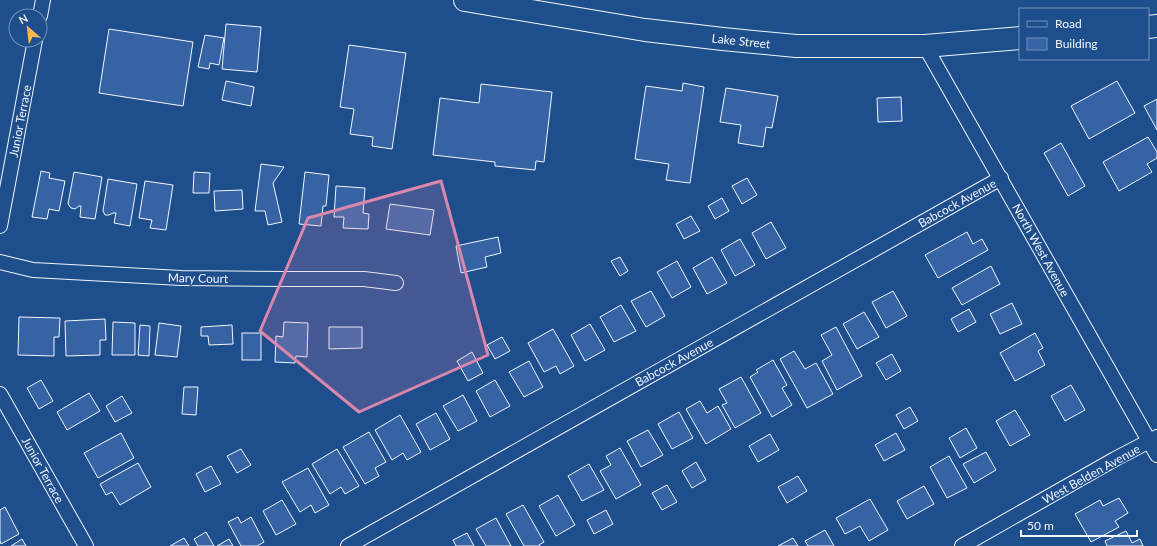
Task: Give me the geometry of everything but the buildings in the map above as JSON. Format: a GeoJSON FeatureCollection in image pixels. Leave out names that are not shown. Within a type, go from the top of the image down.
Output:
{"type":"FeatureCollection","features":[{"type":"Feature","properties":{"kind":"main road","name":"Lake Street"},"geometry":{"type":"LineString","coordinates":[[465,0],[644,30],[796,46],[925,46],[1019,38]]}},
{"type":"Feature","properties":{"kind":"street","name":"North West Avenue"},"geometry":{"type":"LineString","coordinates":[[925,46],[1153,439],[1157,455]]}},
{"type":"Feature","properties":{"kind":"street","name":"Junior Terrace"},"geometry":{"type":"LineString","coordinates":[[0,226],[33,48]]}},
{"type":"Feature","properties":{"kind":"street","name":"Babcock Avenue"},"geometry":{"type":"LineString","coordinates":[[348,546],[1001,178]]}},
{"type":"Feature","properties":{"kind":"street","name":"Mary Court"},"geometry":{"type":"LineString","coordinates":[[0,262],[33,270],[181,278],[364,279],[396,283]]}},
{"type":"Feature","properties":{"kind":"street","name":"Junior Terrace"},"geometry":{"type":"LineString","coordinates":[[0,395],[86,546]]}},
{"type":"Feature","properties":{"kind":"street","name":"West Belden Avenue"},"geometry":{"type":"LineString","coordinates":[[962,546],[1153,439]]}},
{"type":"Feature","properties":{"kind":"highlighted area"},"geometry":{"type":"Polygon","coordinates":[[[441,181],[488,355],[359,412],[260,331],[308,218],[441,181]]]}}]}
